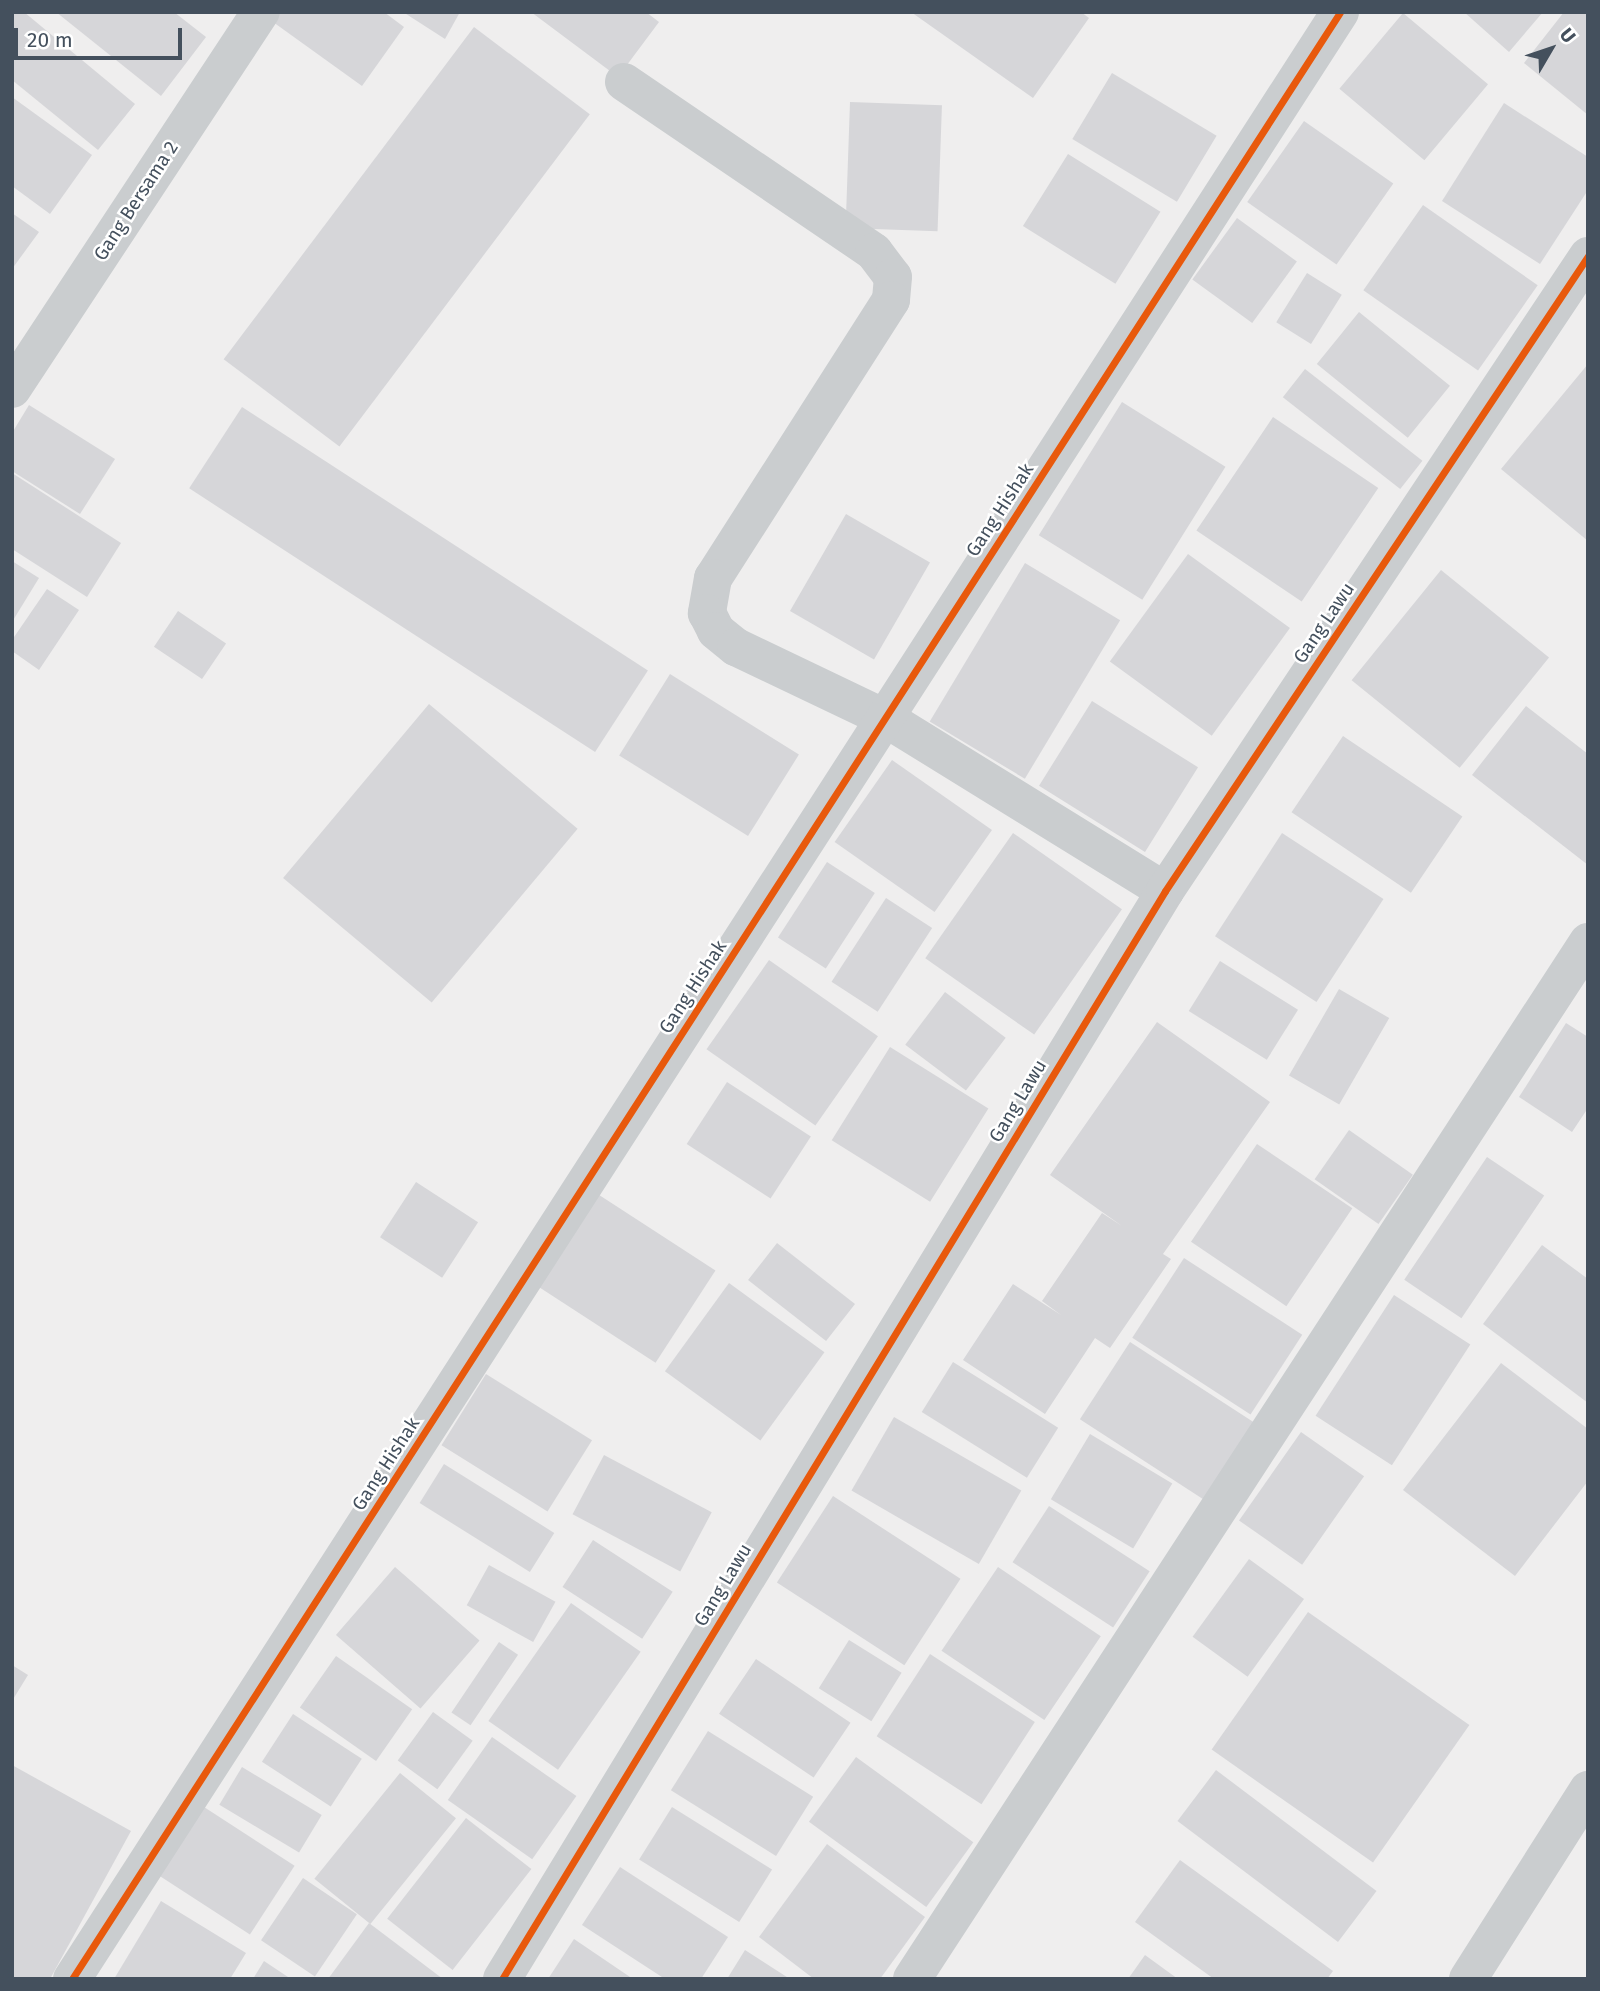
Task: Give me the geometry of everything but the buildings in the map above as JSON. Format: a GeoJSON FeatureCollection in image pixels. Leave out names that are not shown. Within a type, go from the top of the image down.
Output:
{"type":"FeatureCollection","features":[{"type":"Feature","properties":{"kind":"street","name":"Gang Bersama 2"},"geometry":{"type":"LineString","coordinates":[[12,389],[261,12]]}},
{"type":"Feature","properties":{"kind":"street","name":"Gang Hishak"},"geometry":{"type":"LineString","coordinates":[[72,1979],[1340,12]]}},
{"type":"Feature","properties":{"kind":"street"},"geometry":{"type":"LineString","coordinates":[[624,82],[874,252],[893,277],[891,300],[713,578],[707,613],[716,631],[736,647],[885,718],[1165,891]]}},
{"type":"Feature","properties":{"kind":"street","name":"Gang Lawu"},"geometry":{"type":"LineString","coordinates":[[502,1979],[1165,891],[1588,256]]}},
{"type":"Feature","properties":{"kind":"street"},"geometry":{"type":"LineString","coordinates":[[912,1979],[1588,942]]}},
{"type":"Feature","properties":{"kind":"street"},"geometry":{"type":"LineString","coordinates":[[1468,1979],[1588,1790]]}},
{"type":"Feature","properties":{"kind":"cycle path"},"geometry":{"type":"LineString","coordinates":[[72,1979],[1340,12]]}},
{"type":"Feature","properties":{"kind":"cycle path"},"geometry":{"type":"LineString","coordinates":[[502,1979],[1165,891],[1588,256]]}}]}
